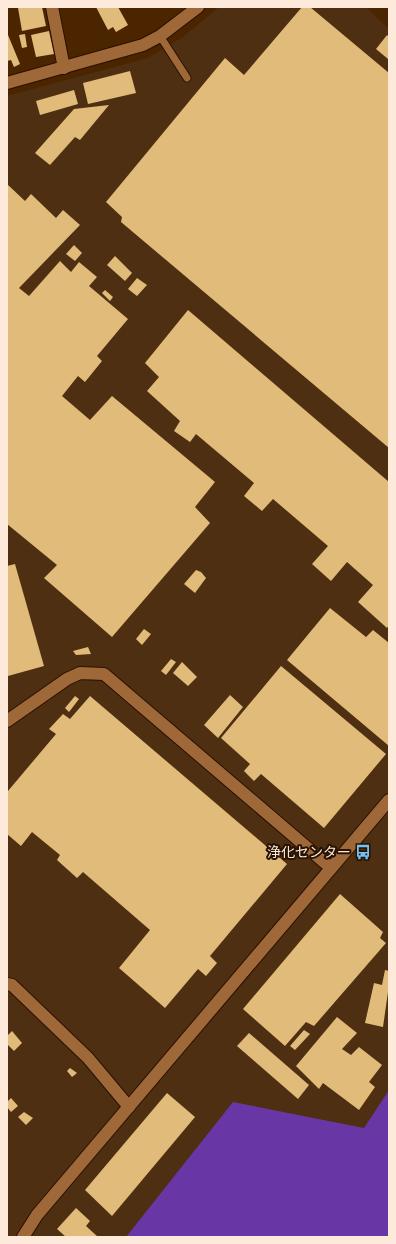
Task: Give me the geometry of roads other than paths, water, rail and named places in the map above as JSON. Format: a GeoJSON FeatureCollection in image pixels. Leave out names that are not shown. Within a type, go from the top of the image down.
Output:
{"type":"FeatureCollection","features":[{"type":"Feature","properties":{"kind":"street"},"geometry":{"type":"LineString","coordinates":[[52,7],[64,68]]}},
{"type":"Feature","properties":{"kind":"street"},"geometry":{"type":"LineString","coordinates":[[7,83],[143,46],[160,36],[198,7]]}},
{"type":"Feature","properties":{"kind":"street"},"geometry":{"type":"LineString","coordinates":[[7,721],[67,679],[80,673],[104,674],[331,868]]}},
{"type":"Feature","properties":{"kind":"street"},"geometry":{"type":"LineString","coordinates":[[23,1237],[37,1215],[389,800]]}},
{"type":"Feature","properties":{"kind":"street"},"geometry":{"type":"LineString","coordinates":[[7,984],[12,985],[88,1058],[129,1107]]}},
{"type":"Feature","properties":{"kind":"lane"},"geometry":{"type":"LineString","coordinates":[[160,36],[187,78]]}},
{"type":"Feature","properties":{"kind":"place","name":"浄化センター"},"geometry":{"type":"Point","coordinates":[363,852]}}]}
